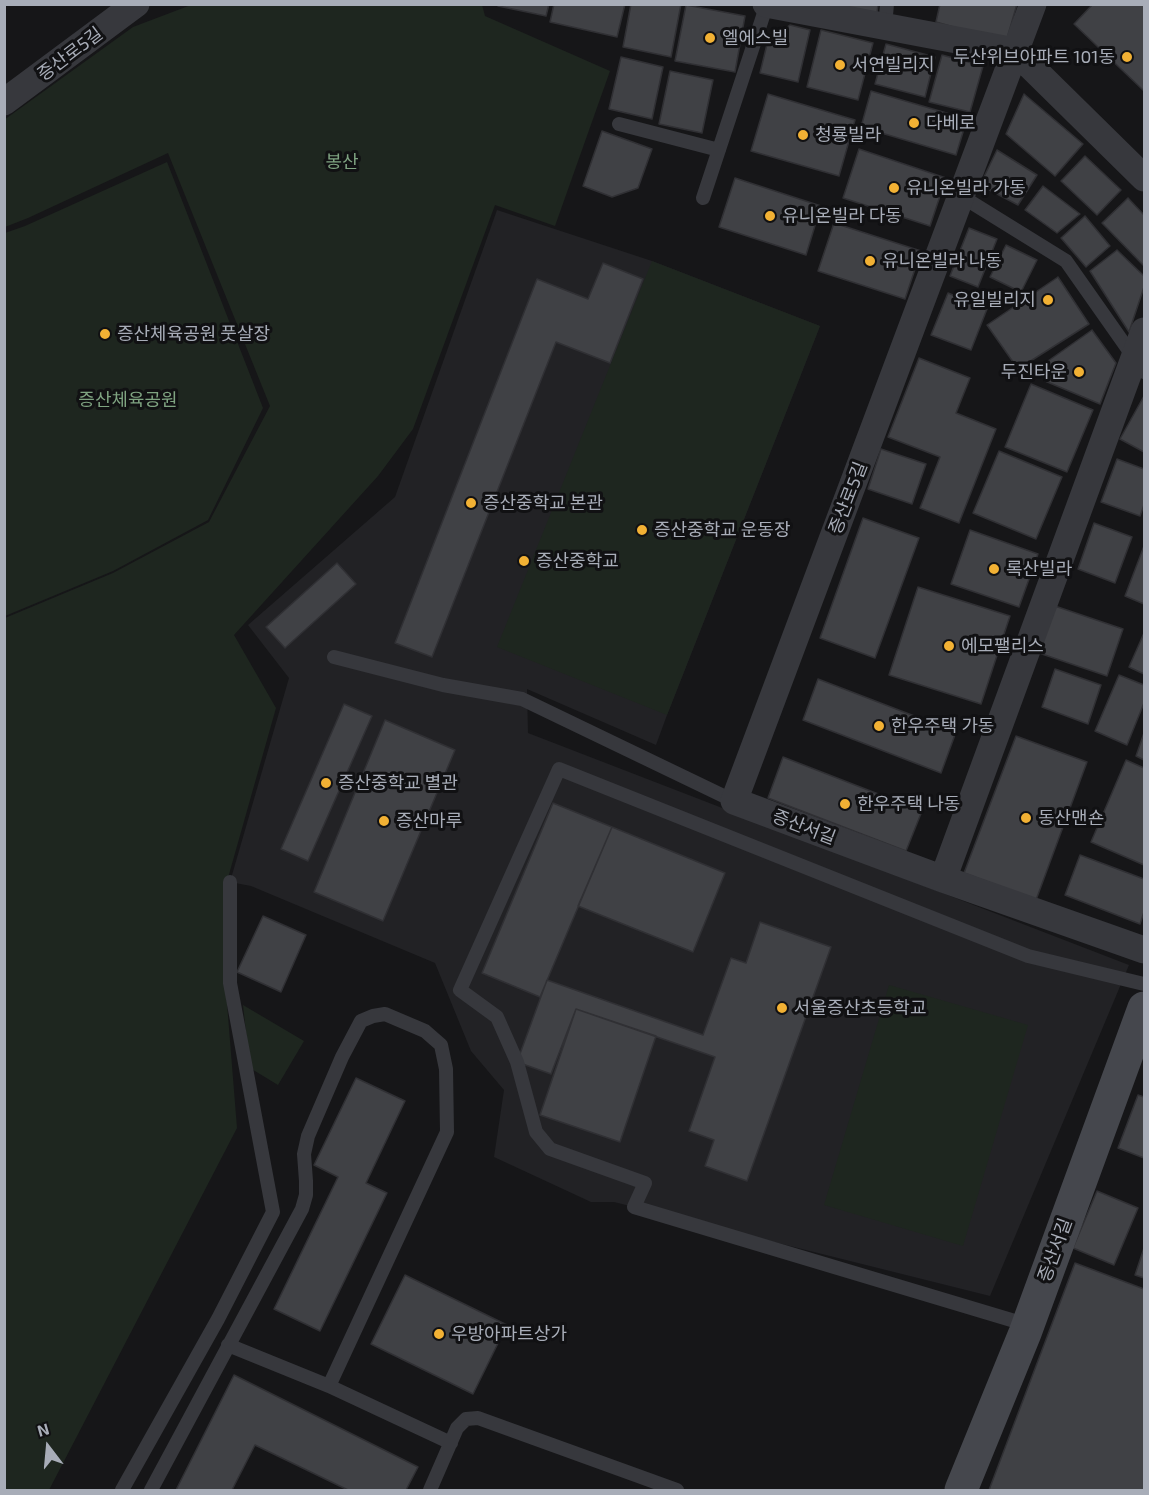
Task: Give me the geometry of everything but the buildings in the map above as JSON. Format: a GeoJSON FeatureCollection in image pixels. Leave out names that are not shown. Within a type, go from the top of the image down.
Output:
{"type":"FeatureCollection","features":[{"type":"Feature","properties":{"kind":"street","name":"증산로5길"},"geometry":{"type":"LineString","coordinates":[[4,102],[136,4]]}},
{"type":"Feature","properties":{"kind":"street","name":"증산로5길"},"geometry":{"type":"LineString","coordinates":[[734,801],[1033,4]]}},
{"type":"Feature","properties":{"kind":"street"},"geometry":{"type":"LineString","coordinates":[[767,5],[886,16],[1016,51],[1144,178]]}},
{"type":"Feature","properties":{"kind":"street"},"geometry":{"type":"LineString","coordinates":[[943,879],[1139,365],[1144,332]]}},
{"type":"Feature","properties":{"kind":"street","name":"증산서길"},"geometry":{"type":"LineString","coordinates":[[734,801],[943,879],[1144,950]]}},
{"type":"Feature","properties":{"kind":"street","name":"증산서길"},"geometry":{"type":"LineString","coordinates":[[961,1491],[1028,1325],[1144,1008]]}},
{"type":"Feature","properties":{"kind":"lane"},"geometry":{"type":"LineString","coordinates":[[703,198],[767,5]]}},
{"type":"Feature","properties":{"kind":"lane"},"geometry":{"type":"LineString","coordinates":[[619,124],[719,150]]}},
{"type":"Feature","properties":{"kind":"lane"},"geometry":{"type":"LineString","coordinates":[[961,196],[1066,261],[1139,365]]}},
{"type":"Feature","properties":{"kind":"lane"},"geometry":{"type":"LineString","coordinates":[[334,657],[443,685],[522,699],[734,801]]}},
{"type":"Feature","properties":{"kind":"lane"},"geometry":{"type":"LineString","coordinates":[[1028,1325],[634,1207],[645,1183],[550,1149],[536,1132],[517,1062],[497,1017],[460,990],[559,769],[1028,956],[1144,984]]}},
{"type":"Feature","properties":{"kind":"lane"},"geometry":{"type":"LineString","coordinates":[[122,1491],[218,1319],[273,1212],[230,983],[230,882]]}},
{"type":"Feature","properties":{"kind":"lane"},"geometry":{"type":"LineString","coordinates":[[151,1491],[302,1209],[306,1195],[304,1155],[308,1136],[342,1057],[361,1021],[385,1014],[424,1031],[441,1045],[446,1069],[447,1132],[329,1386]]}},
{"type":"Feature","properties":{"kind":"lane"},"geometry":{"type":"LineString","coordinates":[[228,1345],[329,1386],[451,1443]]}},
{"type":"Feature","properties":{"kind":"lane"},"geometry":{"type":"LineString","coordinates":[[430,1491],[457,1428],[466,1419],[478,1418],[677,1491]]}},
{"type":"Feature","properties":{"kind":"shaded area"},"geometry":{"type":"Polygon","coordinates":[[[497,210],[652,261],[820,326],[656,745],[527,689],[528,733],[1129,965],[990,1296],[614,1202],[591,1202],[494,1157],[504,1090],[471,1051],[435,963],[251,886],[230,882],[289,678],[248,625],[395,497],[497,210]]]}},
{"type":"Feature","properties":{"kind":"green space","name":"봉산"},"geometry":{"type":"Polygon","coordinates":[[[191,5],[482,5],[485,16],[610,71],[555,226],[495,205],[413,429],[378,476],[234,635],[276,708],[226,885],[226,991],[237,1128],[49,1490],[5,1490],[5,618],[113,573],[209,522],[270,406],[168,153],[5,227],[4,120],[133,27],[191,5]]]}},
{"type":"Feature","properties":{"kind":"green space","name":"증산체육공원"},"geometry":{"type":"Polygon","coordinates":[[[167,162],[263,408],[208,520],[113,571],[5,616],[5,233],[167,162]]]}},
{"type":"Feature","properties":{"kind":"green space","name":"증산중학교 운동장"},"geometry":{"type":"Polygon","coordinates":[[[652,261],[820,326],[667,715],[497,647],[652,261]]]}},
{"type":"Feature","properties":{"kind":"green space"},"geometry":{"type":"Polygon","coordinates":[[[889,985],[1028,1025],[963,1246],[824,1205],[889,985]]]}},
{"type":"Feature","properties":{"kind":"green space"},"geometry":{"type":"Polygon","coordinates":[[[243,1005],[304,1041],[278,1085],[250,1068],[243,1005]]]}},
{"type":"Feature","properties":{"kind":"place","name":"엘에스빌"},"geometry":{"type":"Point","coordinates":[710,38]}},
{"type":"Feature","properties":{"kind":"place","name":"두산위브아파트 101동"},"geometry":{"type":"Point","coordinates":[1127,57]}},
{"type":"Feature","properties":{"kind":"place","name":"서연빌리지"},"geometry":{"type":"Point","coordinates":[840,65]}},
{"type":"Feature","properties":{"kind":"place","name":"다베로"},"geometry":{"type":"Point","coordinates":[914,123]}},
{"type":"Feature","properties":{"kind":"place","name":"청룡빌라"},"geometry":{"type":"Point","coordinates":[803,135]}},
{"type":"Feature","properties":{"kind":"place","name":"유니온빌라 가동"},"geometry":{"type":"Point","coordinates":[894,188]}},
{"type":"Feature","properties":{"kind":"place","name":"유니온빌라 다동"},"geometry":{"type":"Point","coordinates":[770,216]}},
{"type":"Feature","properties":{"kind":"place","name":"유니온빌라 나동"},"geometry":{"type":"Point","coordinates":[870,261]}},
{"type":"Feature","properties":{"kind":"place","name":"유일빌리지"},"geometry":{"type":"Point","coordinates":[1048,300]}},
{"type":"Feature","properties":{"kind":"place","name":"증산체육공원 풋살장"},"geometry":{"type":"Point","coordinates":[105,334]}},
{"type":"Feature","properties":{"kind":"place","name":"두진타운"},"geometry":{"type":"Point","coordinates":[1079,372]}},
{"type":"Feature","properties":{"kind":"place","name":"증산중학교 본관"},"geometry":{"type":"Point","coordinates":[471,503]}},
{"type":"Feature","properties":{"kind":"place","name":"증산중학교 운동장"},"geometry":{"type":"Point","coordinates":[642,530]}},
{"type":"Feature","properties":{"kind":"place","name":"증산중학교"},"geometry":{"type":"Point","coordinates":[524,561]}},
{"type":"Feature","properties":{"kind":"place","name":"록산빌라"},"geometry":{"type":"Point","coordinates":[994,569]}},
{"type":"Feature","properties":{"kind":"place","name":"에모팰리스"},"geometry":{"type":"Point","coordinates":[949,646]}},
{"type":"Feature","properties":{"kind":"place","name":"한우주택 가동"},"geometry":{"type":"Point","coordinates":[879,726]}},
{"type":"Feature","properties":{"kind":"place","name":"증산중학교 별관"},"geometry":{"type":"Point","coordinates":[326,783]}},
{"type":"Feature","properties":{"kind":"place","name":"한우주택 나동"},"geometry":{"type":"Point","coordinates":[845,804]}},
{"type":"Feature","properties":{"kind":"place","name":"동산맨숀"},"geometry":{"type":"Point","coordinates":[1026,818]}},
{"type":"Feature","properties":{"kind":"place","name":"증산마루"},"geometry":{"type":"Point","coordinates":[384,821]}},
{"type":"Feature","properties":{"kind":"place","name":"서울증산초등학교"},"geometry":{"type":"Point","coordinates":[782,1008]}},
{"type":"Feature","properties":{"kind":"place","name":"우방아파트상가"},"geometry":{"type":"Point","coordinates":[439,1334]}}]}
